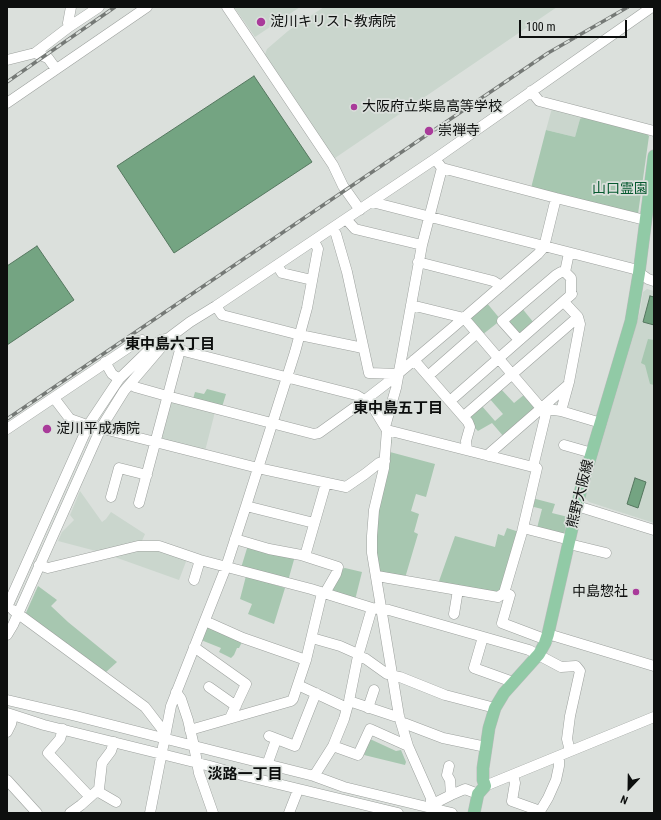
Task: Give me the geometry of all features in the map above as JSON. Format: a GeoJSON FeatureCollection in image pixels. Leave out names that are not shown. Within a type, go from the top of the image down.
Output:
{"type":"FeatureCollection","features":[{"type":"Feature","properties":{"kind":"main road","name":"熊野大阪線"},"geometry":{"type":"LineString","coordinates":[[474,813],[482,790],[490,723],[496,708],[504,693],[538,654],[547,637],[577,506],[631,321],[639,273],[654,157]]}},
{"type":"Feature","properties":{"kind":"street"},"geometry":{"type":"LineString","coordinates":[[69,27],[68,23],[71,7]]}},
{"type":"Feature","properties":{"kind":"street"},"geometry":{"type":"LineString","coordinates":[[7,60],[35,53],[69,27],[99,7]]}},
{"type":"Feature","properties":{"kind":"street"},"geometry":{"type":"LineString","coordinates":[[7,103],[147,7]]}},
{"type":"Feature","properties":{"kind":"street"},"geometry":{"type":"LineString","coordinates":[[227,7],[333,165],[343,186],[360,210]]}},
{"type":"Feature","properties":{"kind":"street"},"geometry":{"type":"LineString","coordinates":[[164,736],[145,707],[7,606],[88,424],[119,379],[190,322],[372,202],[652,8]]}},
{"type":"Feature","properties":{"kind":"street"},"geometry":{"type":"LineString","coordinates":[[35,53],[48,58],[56,69]]}},
{"type":"Feature","properties":{"kind":"street"},"geometry":{"type":"LineString","coordinates":[[531,91],[539,101],[654,131]]}},
{"type":"Feature","properties":{"kind":"street"},"geometry":{"type":"LineString","coordinates":[[435,159],[442,168],[645,220]]}},
{"type":"Feature","properties":{"kind":"street"},"geometry":{"type":"LineString","coordinates":[[431,808],[431,798],[408,746],[400,719],[393,675],[377,609],[377,576],[372,553],[372,536],[374,510],[385,461],[386,428],[412,305],[418,262],[442,168]]}},
{"type":"Feature","properties":{"kind":"street"},"geometry":{"type":"LineString","coordinates":[[130,384],[135,387],[272,424],[314,434],[319,433],[398,374],[538,254],[544,247],[556,198]]}},
{"type":"Feature","properties":{"kind":"street"},"geometry":{"type":"LineString","coordinates":[[372,202],[634,270],[654,281]]}},
{"type":"Feature","properties":{"kind":"street"},"geometry":{"type":"LineString","coordinates":[[346,219],[355,229],[422,245]]}},
{"type":"Feature","properties":{"kind":"street"},"geometry":{"type":"LineString","coordinates":[[332,228],[336,234],[347,272],[369,373],[398,374]]}},
{"type":"Feature","properties":{"kind":"street"},"geometry":{"type":"LineString","coordinates":[[150,813],[171,706],[226,567],[300,335],[318,249],[314,241]]}},
{"type":"Feature","properties":{"kind":"street"},"geometry":{"type":"LineString","coordinates":[[565,272],[569,253]]}},
{"type":"Feature","properties":{"kind":"street"},"geometry":{"type":"LineString","coordinates":[[418,262],[494,281],[501,286]]}},
{"type":"Feature","properties":{"kind":"street"},"geometry":{"type":"LineString","coordinates":[[277,265],[282,272],[312,280]]}},
{"type":"Feature","properties":{"kind":"street"},"geometry":{"type":"LineString","coordinates":[[519,340],[502,321],[556,275],[561,272],[565,272]]}},
{"type":"Feature","properties":{"kind":"street"},"geometry":{"type":"LineString","coordinates":[[450,401],[572,294],[571,278],[565,272]]}},
{"type":"Feature","properties":{"kind":"street"},"geometry":{"type":"LineString","coordinates":[[561,411],[572,368],[580,324],[578,317],[564,302]]}},
{"type":"Feature","properties":{"kind":"street"},"geometry":{"type":"LineString","coordinates":[[412,305],[464,318],[544,409],[561,411],[601,423]]}},
{"type":"Feature","properties":{"kind":"street"},"geometry":{"type":"LineString","coordinates":[[216,306],[222,315],[300,335],[363,348]]}},
{"type":"Feature","properties":{"kind":"street"},"geometry":{"type":"LineString","coordinates":[[464,416],[578,317]]}},
{"type":"Feature","properties":{"kind":"street"},"geometry":{"type":"LineString","coordinates":[[428,376],[477,333]]}},
{"type":"Feature","properties":{"kind":"street"},"geometry":{"type":"LineString","coordinates":[[170,337],[180,350],[356,395],[370,404],[386,428],[538,468],[523,528],[504,593],[498,597],[377,576]]}},
{"type":"Feature","properties":{"kind":"street"},"geometry":{"type":"LineString","coordinates":[[7,429],[138,340],[142,340],[155,350]]}},
{"type":"Feature","properties":{"kind":"street"},"geometry":{"type":"LineString","coordinates":[[7,635],[100,428],[124,391],[155,350]]}},
{"type":"Feature","properties":{"kind":"street"},"geometry":{"type":"LineString","coordinates":[[139,503],[180,350]]}},
{"type":"Feature","properties":{"kind":"street"},"geometry":{"type":"LineString","coordinates":[[414,360],[464,416],[470,426],[466,441],[467,450]]}},
{"type":"Feature","properties":{"kind":"street"},"geometry":{"type":"LineString","coordinates":[[105,362],[112,374],[119,379]]}},
{"type":"Feature","properties":{"kind":"street"},"geometry":{"type":"LineString","coordinates":[[489,456],[490,453],[544,409],[568,385]]}},
{"type":"Feature","properties":{"kind":"street"},"geometry":{"type":"LineString","coordinates":[[54,398],[70,419],[258,468],[346,487],[379,463],[385,461]]}},
{"type":"Feature","properties":{"kind":"street"},"geometry":{"type":"LineString","coordinates":[[533,467],[544,409]]}},
{"type":"Feature","properties":{"kind":"street"},"geometry":{"type":"LineString","coordinates":[[564,445],[592,453]]}},
{"type":"Feature","properties":{"kind":"street"},"geometry":{"type":"LineString","coordinates":[[111,497],[119,468],[147,475]]}},
{"type":"Feature","properties":{"kind":"street"},"geometry":{"type":"LineString","coordinates":[[65,475],[77,480]]}},
{"type":"Feature","properties":{"kind":"street"},"geometry":{"type":"LineString","coordinates":[[305,556],[326,483]]}},
{"type":"Feature","properties":{"kind":"street"},"geometry":{"type":"LineString","coordinates":[[246,506],[314,523]]}},
{"type":"Feature","properties":{"kind":"street"},"geometry":{"type":"LineString","coordinates":[[577,506],[654,530]]}},
{"type":"Feature","properties":{"kind":"street"},"geometry":{"type":"LineString","coordinates":[[523,528],[606,553]]}},
{"type":"Feature","properties":{"kind":"street"},"geometry":{"type":"LineString","coordinates":[[190,730],[293,699],[306,660],[324,593],[336,574],[338,567],[305,556],[269,549],[235,539]]}},
{"type":"Feature","properties":{"kind":"street"},"geometry":{"type":"LineString","coordinates":[[24,568],[48,568],[138,546],[159,546],[200,560],[324,593],[377,609],[389,610],[483,637],[538,654],[561,667],[576,666],[580,671],[570,716],[567,739],[567,744],[570,751]]}},
{"type":"Feature","properties":{"kind":"street"},"geometry":{"type":"LineString","coordinates":[[194,580],[200,560]]}},
{"type":"Feature","properties":{"kind":"street"},"geometry":{"type":"LineString","coordinates":[[454,614],[458,590]]}},
{"type":"Feature","properties":{"kind":"street"},"geometry":{"type":"LineString","coordinates":[[504,593],[510,595],[502,623],[547,637],[654,666]]}},
{"type":"Feature","properties":{"kind":"street"},"geometry":{"type":"LineString","coordinates":[[314,776],[333,746],[348,704],[358,655],[377,609]]}},
{"type":"Feature","properties":{"kind":"street"},"geometry":{"type":"LineString","coordinates":[[205,622],[243,638],[306,660]]}},
{"type":"Feature","properties":{"kind":"street"},"geometry":{"type":"LineString","coordinates":[[483,637],[474,668],[513,682]]}},
{"type":"Feature","properties":{"kind":"street"},"geometry":{"type":"LineString","coordinates":[[312,638],[340,646],[366,658],[382,671],[445,695],[496,708]]}},
{"type":"Feature","properties":{"kind":"street"},"geometry":{"type":"LineString","coordinates":[[194,648],[246,684],[230,718]]}},
{"type":"Feature","properties":{"kind":"street"},"geometry":{"type":"LineString","coordinates":[[298,685],[348,704],[394,716],[418,730],[443,738],[486,747]]}},
{"type":"Feature","properties":{"kind":"street"},"geometry":{"type":"LineString","coordinates":[[209,687],[236,706]]}},
{"type":"Feature","properties":{"kind":"street"},"geometry":{"type":"LineString","coordinates":[[368,708],[374,690]]}},
{"type":"Feature","properties":{"kind":"street"},"geometry":{"type":"LineString","coordinates":[[176,692],[181,699],[188,720],[196,763],[213,813]]}},
{"type":"Feature","properties":{"kind":"street"},"geometry":{"type":"LineString","coordinates":[[267,765],[272,738],[295,746],[316,693]]}},
{"type":"Feature","properties":{"kind":"street"},"geometry":{"type":"LineString","coordinates":[[7,700],[164,736],[194,746],[314,776],[344,787],[452,813]]}},
{"type":"Feature","properties":{"kind":"street"},"geometry":{"type":"LineString","coordinates":[[7,732],[11,724],[10,714],[298,790],[398,813]]}},
{"type":"Feature","properties":{"kind":"street"},"geometry":{"type":"LineString","coordinates":[[431,808],[437,802],[465,789],[482,790],[513,775],[654,717]]}},
{"type":"Feature","properties":{"kind":"street"},"geometry":{"type":"LineString","coordinates":[[63,729],[60,739],[48,752],[94,794],[116,802]]}},
{"type":"Feature","properties":{"kind":"street"},"geometry":{"type":"LineString","coordinates":[[333,746],[358,755],[370,729],[408,746]]}},
{"type":"Feature","properties":{"kind":"street"},"geometry":{"type":"LineString","coordinates":[[70,813],[84,809],[99,789],[102,763],[111,751],[114,742]]}},
{"type":"Feature","properties":{"kind":"street"},"geometry":{"type":"LineString","coordinates":[[513,775],[515,783],[512,801],[539,812],[548,798],[556,780],[559,766],[559,756]]}},
{"type":"Feature","properties":{"kind":"street"},"geometry":{"type":"LineString","coordinates":[[449,766],[447,775],[450,780],[451,796]]}},
{"type":"Feature","properties":{"kind":"street"},"geometry":{"type":"LineString","coordinates":[[7,780],[38,813]]}},
{"type":"Feature","properties":{"kind":"street"},"geometry":{"type":"LineString","coordinates":[[289,813],[298,790]]}},
{"type":"Feature","properties":{"kind":"street"},"geometry":{"type":"LineString","coordinates":[[402,813],[404,802]]}},
{"type":"Feature","properties":{"kind":"shaded area","name":"淀川キリスト教病院"},"geometry":{"type":"Polygon","coordinates":[[[234,7],[300,7],[255,37],[234,7]]]}},
{"type":"Feature","properties":{"kind":"shaded area","name":"大阪府立柴島高等学校"},"geometry":{"type":"Polygon","coordinates":[[[324,7],[557,7],[333,158],[264,57],[267,49],[288,31],[324,7]]]}},
{"type":"Feature","properties":{"kind":"shaded area"},"geometry":{"type":"Polygon","coordinates":[[[254,76],[312,162],[174,253],[117,166],[254,76]]]}},
{"type":"Feature","properties":{"kind":"shaded area"},"geometry":{"type":"Polygon","coordinates":[[[552,108],[584,117],[580,119],[575,137],[546,130],[552,108]]]}},
{"type":"Feature","properties":{"kind":"shaded area"},"geometry":{"type":"Polygon","coordinates":[[[37,246],[74,300],[7,345],[7,266],[37,246]]]}},
{"type":"Feature","properties":{"kind":"shaded area"},"geometry":{"type":"Polygon","coordinates":[[[647,289],[654,291],[654,523],[589,502],[585,498],[632,340],[640,311],[643,292],[647,289]]]}},
{"type":"Feature","properties":{"kind":"shaded area"},"geometry":{"type":"Polygon","coordinates":[[[650,296],[654,297],[654,325],[643,322],[650,296]]]}},
{"type":"Feature","properties":{"kind":"shaded area"},"geometry":{"type":"Polygon","coordinates":[[[172,401],[215,412],[205,451],[162,440],[160,437],[168,403],[172,401]]]}},
{"type":"Feature","properties":{"kind":"shaded area"},"geometry":{"type":"Polygon","coordinates":[[[635,478],[646,482],[638,508],[627,504],[635,478]]]}},
{"type":"Feature","properties":{"kind":"shaded area"},"geometry":{"type":"Polygon","coordinates":[[[80,491],[102,522],[111,512],[145,534],[141,543],[96,551],[58,541],[62,532],[74,520],[70,515],[80,491]]]}},
{"type":"Feature","properties":{"kind":"shaded area"},"geometry":{"type":"Polygon","coordinates":[[[151,548],[187,559],[179,580],[109,555],[151,548]]]}},
{"type":"Feature","properties":{"kind":"green space","name":"山口霊園"},"geometry":{"type":"Polygon","coordinates":[[[584,117],[645,133],[649,136],[638,214],[531,188],[546,130],[575,137],[580,119],[584,117]]]}},
{"type":"Feature","properties":{"kind":"green space"},"geometry":{"type":"Polygon","coordinates":[[[486,302],[501,320],[482,335],[470,321],[470,316],[486,302]]]}},
{"type":"Feature","properties":{"kind":"green space"},"geometry":{"type":"Polygon","coordinates":[[[521,307],[534,323],[520,335],[507,320],[521,307]]]}},
{"type":"Feature","properties":{"kind":"green space"},"geometry":{"type":"Polygon","coordinates":[[[648,339],[654,340],[654,385],[650,384],[645,365],[641,363],[648,339]]]}},
{"type":"Feature","properties":{"kind":"green space"},"geometry":{"type":"Polygon","coordinates":[[[500,388],[514,403],[525,394],[535,406],[535,410],[504,437],[492,423],[478,431],[472,425],[469,416],[481,405],[495,421],[503,414],[489,398],[500,388]]]}},
{"type":"Feature","properties":{"kind":"green space"},"geometry":{"type":"Polygon","coordinates":[[[207,389],[226,394],[222,407],[193,399],[195,392],[204,394],[207,389]]]}},
{"type":"Feature","properties":{"kind":"green space"},"geometry":{"type":"Polygon","coordinates":[[[389,439],[392,440],[388,456],[390,452],[435,464],[426,497],[416,494],[411,511],[419,514],[414,532],[418,534],[405,578],[378,573],[374,538],[389,439]]]}},
{"type":"Feature","properties":{"kind":"green space"},"geometry":{"type":"Polygon","coordinates":[[[532,498],[555,504],[552,513],[568,517],[564,535],[537,528],[542,509],[530,506],[532,498]]]}},
{"type":"Feature","properties":{"kind":"green space"},"geometry":{"type":"Polygon","coordinates":[[[507,528],[519,532],[498,595],[438,584],[455,536],[495,547],[498,534],[504,536],[507,528]]]}},
{"type":"Feature","properties":{"kind":"green space"},"geometry":{"type":"Polygon","coordinates":[[[248,545],[295,556],[288,581],[241,568],[248,545]]]}},
{"type":"Feature","properties":{"kind":"green space"},"geometry":{"type":"Polygon","coordinates":[[[345,568],[362,572],[355,600],[331,590],[341,569],[345,568]]]}},
{"type":"Feature","properties":{"kind":"green space"},"geometry":{"type":"Polygon","coordinates":[[[246,576],[285,588],[274,624],[248,614],[252,604],[240,599],[246,576]]]}},
{"type":"Feature","properties":{"kind":"green space"},"geometry":{"type":"Polygon","coordinates":[[[38,586],[57,600],[51,606],[68,622],[117,662],[105,673],[25,615],[38,586]]]}},
{"type":"Feature","properties":{"kind":"green space"},"geometry":{"type":"Polygon","coordinates":[[[207,624],[243,640],[231,658],[219,652],[221,648],[201,640],[207,624]]]}},
{"type":"Feature","properties":{"kind":"green space"},"geometry":{"type":"Polygon","coordinates":[[[370,739],[396,751],[401,750],[406,762],[405,765],[364,755],[370,739]]]}},
{"type":"Feature","properties":{"kind":"railway"},"geometry":{"type":"LineString","coordinates":[[7,82],[115,7]]}},
{"type":"Feature","properties":{"kind":"railway"},"geometry":{"type":"LineString","coordinates":[[7,419],[548,53],[628,7]]}},
{"type":"Feature","properties":{"kind":"place","name":"淀川キリスト教病院"},"geometry":{"type":"Point","coordinates":[261,22]}},
{"type":"Feature","properties":{"kind":"place","name":"大阪府立柴島高等学校"},"geometry":{"type":"Point","coordinates":[354,107]}},
{"type":"Feature","properties":{"kind":"place","name":"崇禅寺"},"geometry":{"type":"Point","coordinates":[429,131]}},
{"type":"Feature","properties":{"kind":"place","name":"淀川平成病院"},"geometry":{"type":"Point","coordinates":[47,429]}},
{"type":"Feature","properties":{"kind":"place","name":"中島惣社"},"geometry":{"type":"Point","coordinates":[636,592]}},
{"type":"Feature","properties":{"kind":"district","name":"東中島六丁目"},"geometry":{"type":"Point","coordinates":[170,345]}},
{"type":"Feature","properties":{"kind":"district","name":"東中島五丁目"},"geometry":{"type":"Point","coordinates":[398,409]}},
{"type":"Feature","properties":{"kind":"district","name":"淡路一丁目"},"geometry":{"type":"Point","coordinates":[245,775]}}]}
